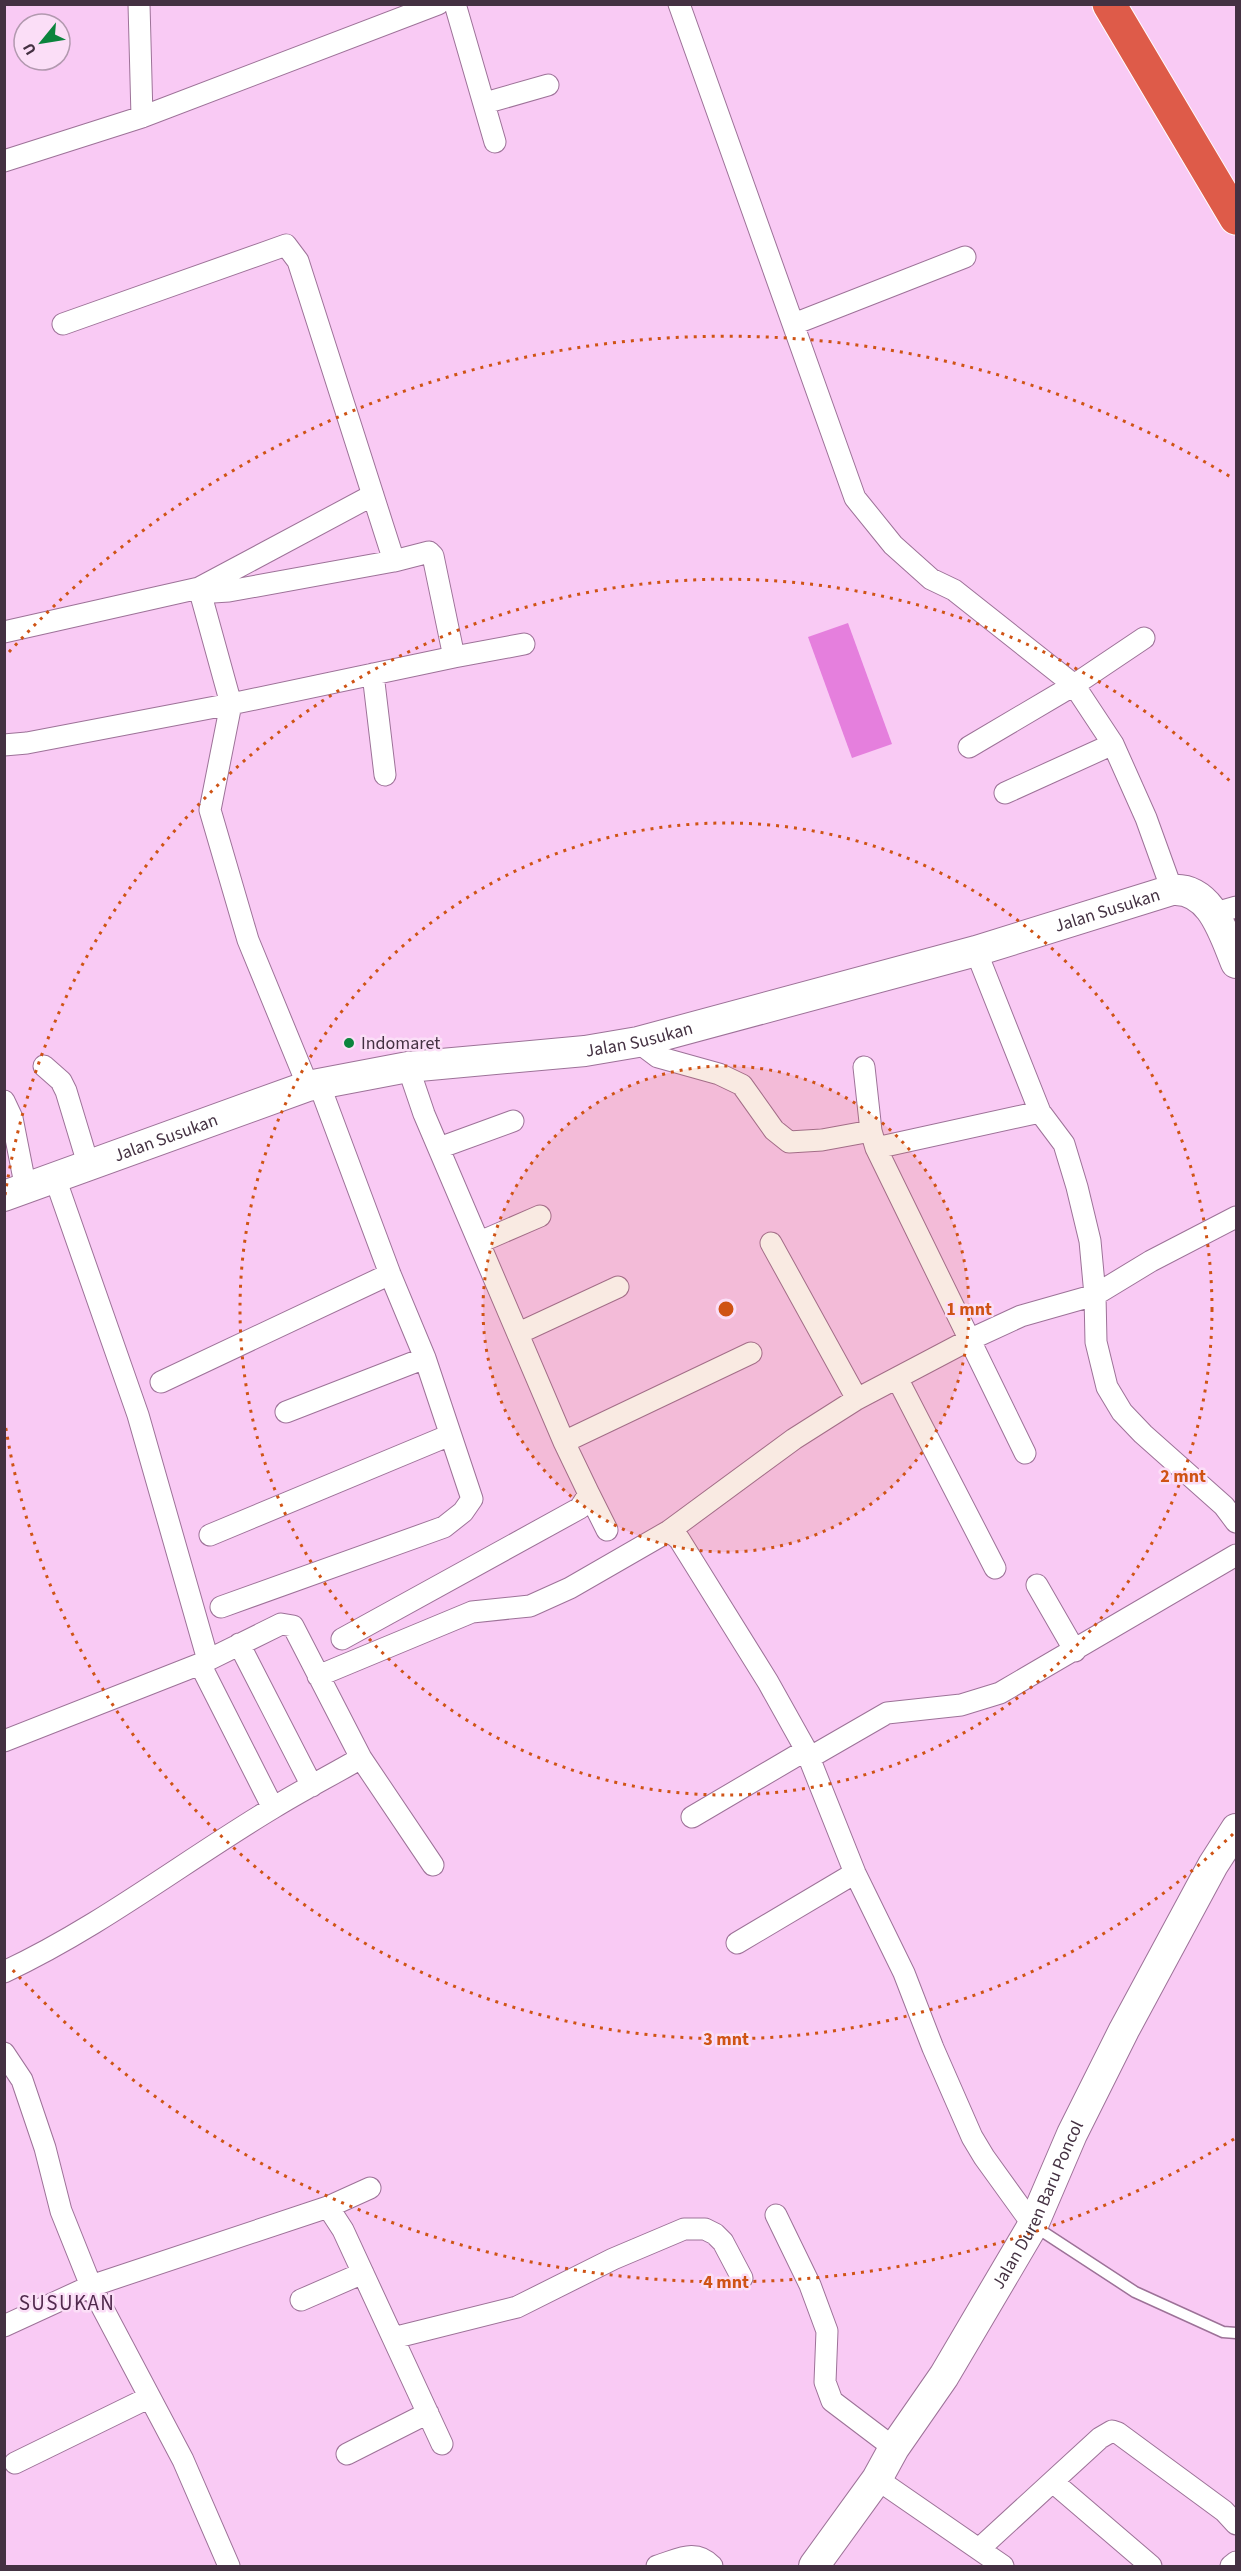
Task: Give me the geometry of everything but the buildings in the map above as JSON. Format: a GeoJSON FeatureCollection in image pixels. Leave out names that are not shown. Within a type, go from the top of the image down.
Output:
{"type":"FeatureCollection","features":[{"type":"Feature","properties":{"kind":"highway"},"geometry":{"type":"LineString","coordinates":[[1109,4],[1236,218]]}},
{"type":"Feature","properties":{"kind":"street"},"geometry":{"type":"LineString","coordinates":[[139,4],[141,117]]}},
{"type":"Feature","properties":{"kind":"street"},"geometry":{"type":"LineString","coordinates":[[4,161],[141,117],[438,4]]}},
{"type":"Feature","properties":{"kind":"street"},"geometry":{"type":"LineString","coordinates":[[455,4],[495,142]]}},
{"type":"Feature","properties":{"kind":"street"},"geometry":{"type":"LineString","coordinates":[[679,4],[855,498],[893,545],[931,579],[954,590],[1074,685],[1113,744],[1146,818],[1172,890]]}},
{"type":"Feature","properties":{"kind":"street"},"geometry":{"type":"LineString","coordinates":[[485,103],[548,85]]}},
{"type":"Feature","properties":{"kind":"street"},"geometry":{"type":"LineString","coordinates":[[63,324],[286,245],[298,261],[394,561]]}},
{"type":"Feature","properties":{"kind":"street"},"geometry":{"type":"LineString","coordinates":[[794,324],[965,257]]}},
{"type":"Feature","properties":{"kind":"street"},"geometry":{"type":"LineString","coordinates":[[4,633],[199,588],[373,495]]}},
{"type":"Feature","properties":{"kind":"street"},"geometry":{"type":"LineString","coordinates":[[199,588],[213,592],[229,591],[394,561],[429,552],[432,553],[454,657]]}},
{"type":"Feature","properties":{"kind":"street"},"geometry":{"type":"LineString","coordinates":[[199,588],[231,704],[210,810],[248,940],[313,1085],[425,1358],[472,1499],[463,1512],[444,1527],[221,1606]]}},
{"type":"Feature","properties":{"kind":"street"},"geometry":{"type":"LineString","coordinates":[[969,747],[1074,685],[1143,638]]}},
{"type":"Feature","properties":{"kind":"street"},"geometry":{"type":"LineString","coordinates":[[4,745],[27,743],[231,704],[524,644]]}},
{"type":"Feature","properties":{"kind":"street"},"geometry":{"type":"LineString","coordinates":[[373,674],[385,775]]}},
{"type":"Feature","properties":{"kind":"street"},"geometry":{"type":"LineString","coordinates":[[1005,793],[1113,744]]}},
{"type":"Feature","properties":{"kind":"street","name":"Jalan Susukan"},"geometry":{"type":"LineString","coordinates":[[15,1192],[313,1085],[408,1067],[585,1051],[638,1042],[976,951],[1172,890],[1183,889],[1226,910],[1236,963]]}},
{"type":"Feature","properties":{"kind":"street"},"geometry":{"type":"LineString","coordinates":[[976,951],[1040,1112],[1064,1144],[1077,1187],[1090,1241],[1096,1342],[1107,1387],[1122,1412],[1158,1449],[1190,1474],[1224,1506],[1236,1522]]}},
{"type":"Feature","properties":{"kind":"street"},"geometry":{"type":"LineString","coordinates":[[638,1042],[658,1057],[719,1074],[742,1085],[774,1130],[789,1142],[873,1139],[1040,1112]]}},
{"type":"Feature","properties":{"kind":"street"},"geometry":{"type":"LineString","coordinates":[[44,1066],[61,1081],[66,1090],[89,1167]]}},
{"type":"Feature","properties":{"kind":"street"},"geometry":{"type":"LineString","coordinates":[[408,1067],[564,1442],[607,1530]]}},
{"type":"Feature","properties":{"kind":"street"},"geometry":{"type":"LineString","coordinates":[[864,1067],[873,1139],[1025,1453]]}},
{"type":"Feature","properties":{"kind":"street"},"geometry":{"type":"LineString","coordinates":[[4,1101],[12,1118],[15,1192]]}},
{"type":"Feature","properties":{"kind":"street"},"geometry":{"type":"LineString","coordinates":[[440,1148],[513,1121]]}},
{"type":"Feature","properties":{"kind":"street"},"geometry":{"type":"LineString","coordinates":[[55,1178],[138,1415],[204,1662],[273,1808]]}},
{"type":"Feature","properties":{"kind":"street"},"geometry":{"type":"LineString","coordinates":[[480,1242],[540,1216]]}},
{"type":"Feature","properties":{"kind":"street"},"geometry":{"type":"LineString","coordinates":[[318,1676],[472,1612],[530,1606],[570,1588],[669,1531],[794,1439],[857,1399],[969,1340],[1022,1316],[1095,1295],[1151,1261],[1236,1218]]}},
{"type":"Feature","properties":{"kind":"street"},"geometry":{"type":"LineString","coordinates":[[771,1243],[857,1399]]}},
{"type":"Feature","properties":{"kind":"street"},"geometry":{"type":"LineString","coordinates":[[161,1382],[390,1274]]}},
{"type":"Feature","properties":{"kind":"street"},"geometry":{"type":"LineString","coordinates":[[519,1333],[618,1287]]}},
{"type":"Feature","properties":{"kind":"street"},"geometry":{"type":"LineString","coordinates":[[564,1442],[751,1353]]}},
{"type":"Feature","properties":{"kind":"street"},"geometry":{"type":"LineString","coordinates":[[286,1413],[425,1358]]}},
{"type":"Feature","properties":{"kind":"street"},"geometry":{"type":"LineString","coordinates":[[897,1378],[995,1568]]}},
{"type":"Feature","properties":{"kind":"street"},"geometry":{"type":"LineString","coordinates":[[210,1535],[450,1435]]}},
{"type":"Feature","properties":{"kind":"street"},"geometry":{"type":"LineString","coordinates":[[342,1639],[580,1508],[589,1494]]}},
{"type":"Feature","properties":{"kind":"street"},"geometry":{"type":"LineString","coordinates":[[669,1531],[680,1539],[768,1682],[808,1754],[855,1873],[904,1973],[933,2048],[972,2137],[1033,2225]]}},
{"type":"Feature","properties":{"kind":"street"},"geometry":{"type":"LineString","coordinates":[[692,1817],[887,1713],[961,1705],[1000,1693],[1236,1555]]}},
{"type":"Feature","properties":{"kind":"street"},"geometry":{"type":"LineString","coordinates":[[1037,1585],[1075,1651]]}},
{"type":"Feature","properties":{"kind":"street"},"geometry":{"type":"LineString","coordinates":[[4,1741],[204,1662],[281,1624],[288,1623],[293,1626],[361,1758],[433,1865]]}},
{"type":"Feature","properties":{"kind":"street"},"geometry":{"type":"LineString","coordinates":[[239,1644],[312,1786]]}},
{"type":"Feature","properties":{"kind":"street"},"geometry":{"type":"LineString","coordinates":[[4,1972],[46,1953],[85,1930],[273,1808],[361,1758]]}},
{"type":"Feature","properties":{"kind":"street","name":"Jalan Duren Baru Poncol"},"geometry":{"type":"LineString","coordinates":[[814,2566],[877,2478],[894,2448],[944,2376],[1033,2225],[1072,2134],[1124,2030],[1213,1865],[1236,1829]]}},
{"type":"Feature","properties":{"kind":"street"},"geometry":{"type":"LineString","coordinates":[[737,1943],[855,1873]]}},
{"type":"Feature","properties":{"kind":"street"},"geometry":{"type":"LineString","coordinates":[[4,2053],[22,2080],[45,2148],[61,2211],[91,2286],[148,2398],[183,2460],[229,2566]]}},
{"type":"Feature","properties":{"kind":"street"},"geometry":{"type":"LineString","coordinates":[[4,2326],[91,2286],[328,2207],[370,2188]]}},
{"type":"Feature","properties":{"kind":"street"},"geometry":{"type":"LineString","coordinates":[[328,2207],[343,2230],[442,2444]]}},
{"type":"Feature","properties":{"kind":"street"},"geometry":{"type":"LineString","coordinates":[[776,2215],[810,2285],[827,2331],[825,2382],[832,2401],[894,2448]]}},
{"type":"Feature","properties":{"kind":"street"},"geometry":{"type":"LineString","coordinates":[[393,2338],[517,2307],[613,2259],[684,2229],[705,2229],[716,2234],[742,2278]]}},
{"type":"Feature","properties":{"kind":"street"},"geometry":{"type":"LineString","coordinates":[[301,2300],[363,2273]]}},
{"type":"Feature","properties":{"kind":"street"},"geometry":{"type":"LineString","coordinates":[[15,2463],[148,2398]]}},
{"type":"Feature","properties":{"kind":"street"},"geometry":{"type":"LineString","coordinates":[[347,2454],[428,2413]]}},
{"type":"Feature","properties":{"kind":"street"},"geometry":{"type":"LineString","coordinates":[[980,2549],[1100,2438],[1112,2431],[1118,2433],[1224,2511],[1236,2524]]}},
{"type":"Feature","properties":{"kind":"street"},"geometry":{"type":"LineString","coordinates":[[877,2478],[1003,2566]]}},
{"type":"Feature","properties":{"kind":"street"},"geometry":{"type":"LineString","coordinates":[[1053,2482],[1150,2566]]}},
{"type":"Feature","properties":{"kind":"street"},"geometry":{"type":"LineString","coordinates":[[657,2566],[695,2555],[712,2566]]}},
{"type":"Feature","properties":{"kind":"street"},"geometry":{"type":"LineString","coordinates":[[1231,2566],[1236,2562]]}},
{"type":"Feature","properties":{"kind":"lane"},"geometry":{"type":"LineString","coordinates":[[1033,2225],[1135,2292],[1223,2332],[1236,2333]]}},
{"type":"Feature","properties":{"kind":"place","name":"Indomaret"},"geometry":{"type":"Point","coordinates":[349,1043]}},
{"type":"Feature","properties":{"kind":"district","name":"SUSUKAN"},"geometry":{"type":"Point","coordinates":[67,2303]}}]}
